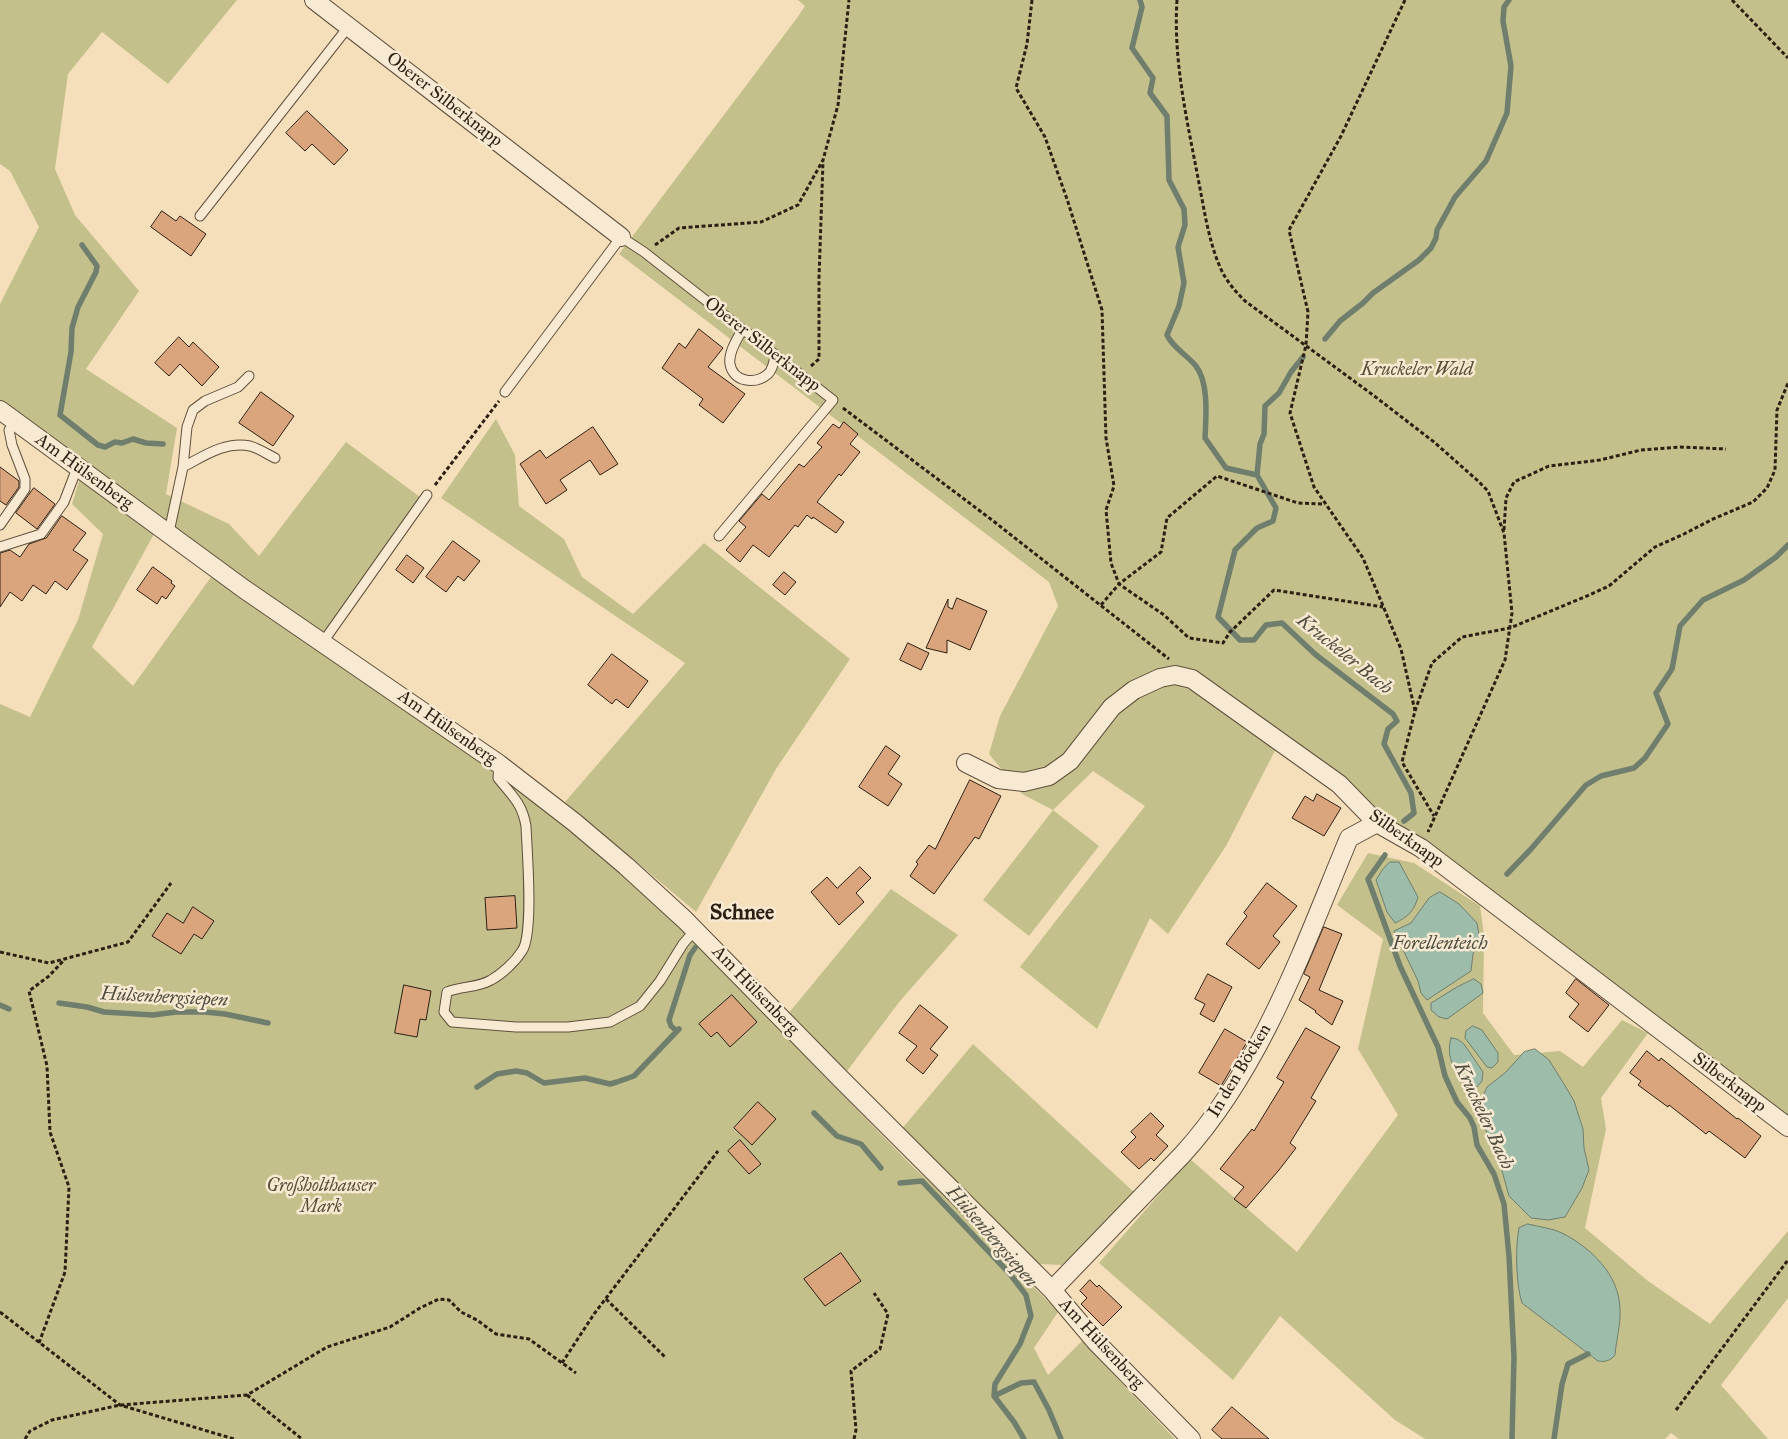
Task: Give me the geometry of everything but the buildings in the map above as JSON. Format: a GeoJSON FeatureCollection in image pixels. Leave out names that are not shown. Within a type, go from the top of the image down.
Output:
{"type":"FeatureCollection","features":[{"type":"Feature","properties":{"kind":"street","name":"Oberer Silberknapp"},"geometry":{"type":"LineString","coordinates":[[314,0],[621,237]]}},
{"type":"Feature","properties":{"kind":"street","name":"Am Hülsenberg"},"geometry":{"type":"LineString","coordinates":[[0,410],[244,589],[499,764],[574,822],[626,866],[696,930],[1052,1290],[1096,1342],[1191,1439]]}},
{"type":"Feature","properties":{"kind":"street","name":"Silberknapp"},"geometry":{"type":"LineString","coordinates":[[966,763],[998,779],[1024,782],[1049,776],[1070,760],[1112,708],[1134,690],[1160,678],[1175,675],[1192,679],[1339,784],[1377,822],[1421,848],[1788,1127]]}},
{"type":"Feature","properties":{"kind":"street","name":"In den Böcken"},"geometry":{"type":"LineString","coordinates":[[1052,1290],[1183,1154],[1200,1135],[1225,1101],[1272,1020],[1349,838],[1377,822]]}},
{"type":"Feature","properties":{"kind":"lane"},"geometry":{"type":"LineString","coordinates":[[200,216],[349,26]]}},
{"type":"Feature","properties":{"kind":"lane"},"geometry":{"type":"LineString","coordinates":[[505,392],[621,237]]}},
{"type":"Feature","properties":{"kind":"lane","name":"Oberer Silberknapp"},"geometry":{"type":"LineString","coordinates":[[621,237],[644,252],[833,400],[719,536]]}},
{"type":"Feature","properties":{"kind":"lane"},"geometry":{"type":"LineString","coordinates":[[742,330],[730,358],[730,365],[742,379],[751,381],[760,379],[769,373],[775,356]]}},
{"type":"Feature","properties":{"kind":"lane"},"geometry":{"type":"LineString","coordinates":[[168,532],[183,467],[187,427],[193,410],[205,401],[238,387],[249,376]]}},
{"type":"Feature","properties":{"kind":"lane"},"geometry":{"type":"LineString","coordinates":[[0,525],[26,489],[25,479],[12,445],[9,430],[15,422]]}},
{"type":"Feature","properties":{"kind":"lane"},"geometry":{"type":"LineString","coordinates":[[183,467],[207,454],[228,446],[251,446],[275,458]]}},
{"type":"Feature","properties":{"kind":"lane"},"geometry":{"type":"LineString","coordinates":[[0,547],[41,534],[64,502],[77,468]]}},
{"type":"Feature","properties":{"kind":"lane"},"geometry":{"type":"LineString","coordinates":[[323,642],[428,495]]}},
{"type":"Feature","properties":{"kind":"lane"},"geometry":{"type":"LineString","coordinates":[[499,764],[498,778],[516,799],[523,811],[526,826],[529,928],[523,950],[506,968],[491,980],[476,986],[458,988],[447,992],[444,1012],[452,1022],[516,1027],[568,1027],[610,1022],[640,1006],[660,981],[683,944],[696,930]]}},
{"type":"Feature","properties":{"kind":"path"},"geometry":{"type":"LineString","coordinates":[[800,375],[818,359],[823,160],[838,105],[850,0]]}},
{"type":"Feature","properties":{"kind":"path"},"geometry":{"type":"LineString","coordinates":[[1032,0],[1027,44],[1016,88],[1045,137],[1102,310],[1106,438],[1114,486],[1106,510],[1111,563],[1119,584],[1164,615],[1189,638],[1223,643],[1230,632],[1274,590],[1384,607]]}},
{"type":"Feature","properties":{"kind":"path"},"geometry":{"type":"LineString","coordinates":[[1177,0],[1178,43],[1185,115],[1211,241],[1220,269],[1231,286],[1245,301],[1434,442],[1477,480],[1488,491],[1504,533]]}},
{"type":"Feature","properties":{"kind":"path"},"geometry":{"type":"LineString","coordinates":[[1406,0],[1341,136],[1289,230],[1308,312],[1306,345],[1290,413],[1314,488],[1363,558],[1384,607],[1401,649],[1415,711]]}},
{"type":"Feature","properties":{"kind":"path"},"geometry":{"type":"LineString","coordinates":[[1732,0],[1788,58]]}},
{"type":"Feature","properties":{"kind":"path"},"geometry":{"type":"LineString","coordinates":[[644,252],[679,228],[761,222],[798,205],[823,160]]}},
{"type":"Feature","properties":{"kind":"path"},"geometry":{"type":"LineString","coordinates":[[1726,449],[1680,446],[1640,450],[1600,460],[1549,466],[1514,482],[1506,498],[1504,533],[1512,613],[1510,628],[1505,660],[1435,817],[1402,762],[1415,711],[1432,664],[1462,637],[1510,628],[1609,586],[1655,547],[1753,502],[1767,488],[1775,470],[1777,410],[1788,383]]}},
{"type":"Feature","properties":{"kind":"path"},"geometry":{"type":"LineString","coordinates":[[428,495],[505,392]]}},
{"type":"Feature","properties":{"kind":"path"},"geometry":{"type":"LineString","coordinates":[[833,400],[992,520],[1171,660]]}},
{"type":"Feature","properties":{"kind":"path"},"geometry":{"type":"LineString","coordinates":[[1101,605],[1119,584],[1161,552],[1167,518],[1217,476],[1298,503],[1326,504]]}},
{"type":"Feature","properties":{"kind":"path"},"geometry":{"type":"LineString","coordinates":[[0,952],[49,963],[128,942],[171,883]]}},
{"type":"Feature","properties":{"kind":"path"},"geometry":{"type":"LineString","coordinates":[[38,1343],[66,1272],[69,1187],[50,1132],[48,1066],[29,990],[49,976],[65,959]]}},
{"type":"Feature","properties":{"kind":"path"},"geometry":{"type":"LineString","coordinates":[[562,1363],[606,1299],[718,1151]]}},
{"type":"Feature","properties":{"kind":"path"},"geometry":{"type":"LineString","coordinates":[[1676,1410],[1788,1260]]}},
{"type":"Feature","properties":{"kind":"path"},"geometry":{"type":"LineString","coordinates":[[854,1439],[856,1430],[852,1371],[880,1348],[888,1314],[874,1293]]}},
{"type":"Feature","properties":{"kind":"path"},"geometry":{"type":"LineString","coordinates":[[25,1439],[30,1432],[52,1420],[120,1405],[247,1395],[327,1347],[390,1327],[439,1298],[449,1300],[461,1312],[477,1320],[496,1334],[529,1339],[576,1373]]}},
{"type":"Feature","properties":{"kind":"path"},"geometry":{"type":"LineString","coordinates":[[606,1299],[666,1358]]}},
{"type":"Feature","properties":{"kind":"path"},"geometry":{"type":"LineString","coordinates":[[0,1312],[120,1405],[234,1439]]}},
{"type":"Feature","properties":{"kind":"path"},"geometry":{"type":"LineString","coordinates":[[247,1395],[302,1439]]}},
{"type":"Feature","properties":{"kind":"green space","name":"Großholthauser Mark"},"geometry":{"type":"Polygon","coordinates":[[[0,0],[237,0],[168,84],[102,32],[68,74],[55,169],[75,215],[139,291],[86,369],[177,428],[166,494],[229,524],[259,556],[346,442],[420,497],[324,634],[154,534],[92,647],[133,686],[211,577],[339,658],[585,834],[736,981],[793,1044],[912,1166],[961,1211],[1058,1312],[1034,1348],[1048,1375],[1082,1341],[1175,1439],[0,1439],[0,704],[30,717],[78,620],[103,534],[72,504],[84,464],[0,400],[0,304],[39,227],[10,171],[0,164],[0,0]]]}},
{"type":"Feature","properties":{"kind":"green space","name":"Kruckeler Wald"},"geometry":{"type":"Polygon","coordinates":[[[798,0],[1788,0],[1788,1119],[1281,739],[1226,846],[1168,934],[1150,918],[1097,1029],[1020,967],[1145,806],[1093,771],[1053,810],[1022,794],[989,754],[1000,716],[1058,606],[1049,582],[619,254],[797,18],[805,6],[798,0]]]}},
{"type":"Feature","properties":{"kind":"green space"},"geometry":{"type":"Polygon","coordinates":[[[496,419],[515,455],[519,506],[564,539],[582,577],[633,614],[704,543],[850,659],[776,769],[696,912],[565,802],[685,663],[441,498],[496,419]]]}},
{"type":"Feature","properties":{"kind":"green space"},"geometry":{"type":"Polygon","coordinates":[[[1053,810],[1099,846],[1029,936],[983,900],[1053,810]]]}},
{"type":"Feature","properties":{"kind":"green space"},"geometry":{"type":"Polygon","coordinates":[[[1368,853],[1414,863],[1480,906],[1484,935],[1483,1013],[1514,1055],[1560,1051],[1583,1067],[1622,1020],[1648,1033],[1601,1098],[1606,1129],[1585,1228],[1648,1281],[1710,1324],[1788,1231],[1788,1298],[1721,1385],[1768,1439],[1679,1439],[1671,1433],[1665,1439],[1425,1439],[1395,1420],[1280,1316],[1233,1380],[1099,1263],[1190,1159],[1297,1252],[1398,1115],[1358,1049],[1383,939],[1337,905],[1368,853]]]}},
{"type":"Feature","properties":{"kind":"green space"},"geometry":{"type":"Polygon","coordinates":[[[891,889],[958,935],[900,1001],[841,1079],[783,1020],[891,889]]]}},
{"type":"Feature","properties":{"kind":"green space"},"geometry":{"type":"Polygon","coordinates":[[[973,1044],[1135,1193],[1062,1265],[1038,1264],[900,1131],[973,1044]]]}},
{"type":"Feature","properties":{"kind":"water","name":"Forellenteich"},"geometry":{"type":"Polygon","coordinates":[[[1390,862],[1399,862],[1418,897],[1410,913],[1395,923],[1387,912],[1376,880],[1390,862]]]}},
{"type":"Feature","properties":{"kind":"water","name":"Forellenteich"},"geometry":{"type":"Polygon","coordinates":[[[1440,892],[1459,904],[1477,923],[1480,940],[1473,954],[1471,971],[1427,1000],[1421,993],[1418,981],[1394,931],[1411,923],[1429,898],[1440,892]]]}},
{"type":"Feature","properties":{"kind":"water","name":"Forellenteich"},"geometry":{"type":"Polygon","coordinates":[[[1474,979],[1481,984],[1483,993],[1447,1019],[1439,1017],[1431,1010],[1431,1003],[1474,979]]]}},
{"type":"Feature","properties":{"kind":"water"},"geometry":{"type":"Polygon","coordinates":[[[1473,1026],[1482,1030],[1498,1053],[1498,1062],[1492,1068],[1487,1067],[1465,1038],[1466,1031],[1473,1026]]]}},
{"type":"Feature","properties":{"kind":"water"},"geometry":{"type":"Polygon","coordinates":[[[1451,1038],[1457,1039],[1464,1044],[1483,1072],[1482,1081],[1477,1087],[1467,1088],[1456,1070],[1449,1052],[1451,1038]]]}},
{"type":"Feature","properties":{"kind":"water"},"geometry":{"type":"Polygon","coordinates":[[[1535,1049],[1549,1060],[1574,1101],[1583,1129],[1584,1148],[1589,1170],[1582,1188],[1565,1217],[1548,1220],[1531,1218],[1509,1196],[1499,1160],[1478,1108],[1487,1087],[1506,1072],[1524,1052],[1535,1049]]]}},
{"type":"Feature","properties":{"kind":"water"},"geometry":{"type":"Polygon","coordinates":[[[1528,1224],[1554,1230],[1573,1239],[1593,1254],[1615,1284],[1620,1315],[1615,1355],[1609,1360],[1598,1361],[1522,1303],[1517,1276],[1517,1245],[1519,1228],[1528,1224]]]}},
{"type":"Feature","properties":{"kind":"waterway","name":"Kruckeler Bach"},"geometry":{"type":"LineString","coordinates":[[1140,0],[1142,7],[1132,48],[1153,78],[1150,93],[1167,116],[1169,180],[1184,209],[1185,225],[1178,247],[1184,283],[1179,306],[1167,335],[1173,344],[1196,366],[1203,381],[1206,401],[1205,438],[1226,468],[1257,475],[1276,508],[1273,521],[1257,528],[1235,550],[1218,617],[1240,640],[1254,640],[1266,625],[1282,623],[1316,655],[1393,714],[1397,721],[1388,729],[1384,744],[1411,793],[1414,813],[1404,821]]}},
{"type":"Feature","properties":{"kind":"waterway"},"geometry":{"type":"LineString","coordinates":[[1325,339],[1340,321],[1373,293],[1419,260],[1431,248],[1436,238],[1437,230],[1455,197],[1486,161],[1507,113],[1511,66],[1503,21],[1504,7],[1509,0]]}},
{"type":"Feature","properties":{"kind":"waterway"},"geometry":{"type":"LineString","coordinates":[[82,245],[97,266],[96,272],[78,307],[72,328],[71,352],[60,415],[98,445],[105,447],[115,442],[122,443],[133,439],[146,443],[163,444]]}},
{"type":"Feature","properties":{"kind":"waterway"},"geometry":{"type":"LineString","coordinates":[[1257,475],[1260,444],[1264,434],[1265,406],[1279,393],[1291,372],[1303,357]]}},
{"type":"Feature","properties":{"kind":"waterway"},"geometry":{"type":"LineString","coordinates":[[1507,874],[1586,785],[1601,776],[1634,768],[1645,758],[1668,724],[1656,693],[1672,669],[1680,626],[1703,600],[1744,580],[1776,557],[1788,545]]}},
{"type":"Feature","properties":{"kind":"waterway","name":"Kruckeler Bach"},"geometry":{"type":"LineString","coordinates":[[1385,855],[1368,879],[1400,966],[1438,1047],[1445,1076],[1457,1102],[1470,1118],[1474,1127],[1477,1145],[1494,1174],[1504,1204],[1509,1256],[1514,1357],[1512,1439]]}},
{"type":"Feature","properties":{"kind":"waterway"},"geometry":{"type":"LineString","coordinates":[[677,1031],[671,1026],[669,1020],[690,955],[695,948]]}},
{"type":"Feature","properties":{"kind":"waterway","name":"Hülsenbergsiepen"},"geometry":{"type":"LineString","coordinates":[[59,1003],[87,1007],[104,1012],[153,1015],[176,1012],[205,1012],[268,1023]]}},
{"type":"Feature","properties":{"kind":"waterway","name":"Hülsenbergsiepen"},"geometry":{"type":"LineString","coordinates":[[0,1005],[9,1009]]}},
{"type":"Feature","properties":{"kind":"waterway","name":"Hülsenbergsiepen"},"geometry":{"type":"LineString","coordinates":[[477,1087],[497,1074],[516,1071],[527,1073],[544,1083],[585,1078],[610,1084],[617,1082],[634,1076],[679,1029]]}},
{"type":"Feature","properties":{"kind":"waterway","name":"Hülsenbergsiepen"},"geometry":{"type":"LineString","coordinates":[[814,1113],[837,1136],[861,1144],[881,1168]]}},
{"type":"Feature","properties":{"kind":"waterway","name":"Hülsenbergsiepen"},"geometry":{"type":"LineString","coordinates":[[900,1183],[922,1181],[1010,1274],[1026,1295],[1031,1316],[1020,1344],[995,1384],[994,1396],[1014,1422],[1024,1439]]}},
{"type":"Feature","properties":{"kind":"waterway"},"geometry":{"type":"LineString","coordinates":[[1554,1439],[1562,1384],[1568,1364],[1588,1354]]}},
{"type":"Feature","properties":{"kind":"waterway"},"geometry":{"type":"LineString","coordinates":[[994,1396],[1021,1383],[1034,1382],[1049,1410],[1061,1439]]}},
{"type":"Feature","properties":{"kind":"district","name":"Schnee"},"geometry":{"type":"Point","coordinates":[742,914]}}]}
